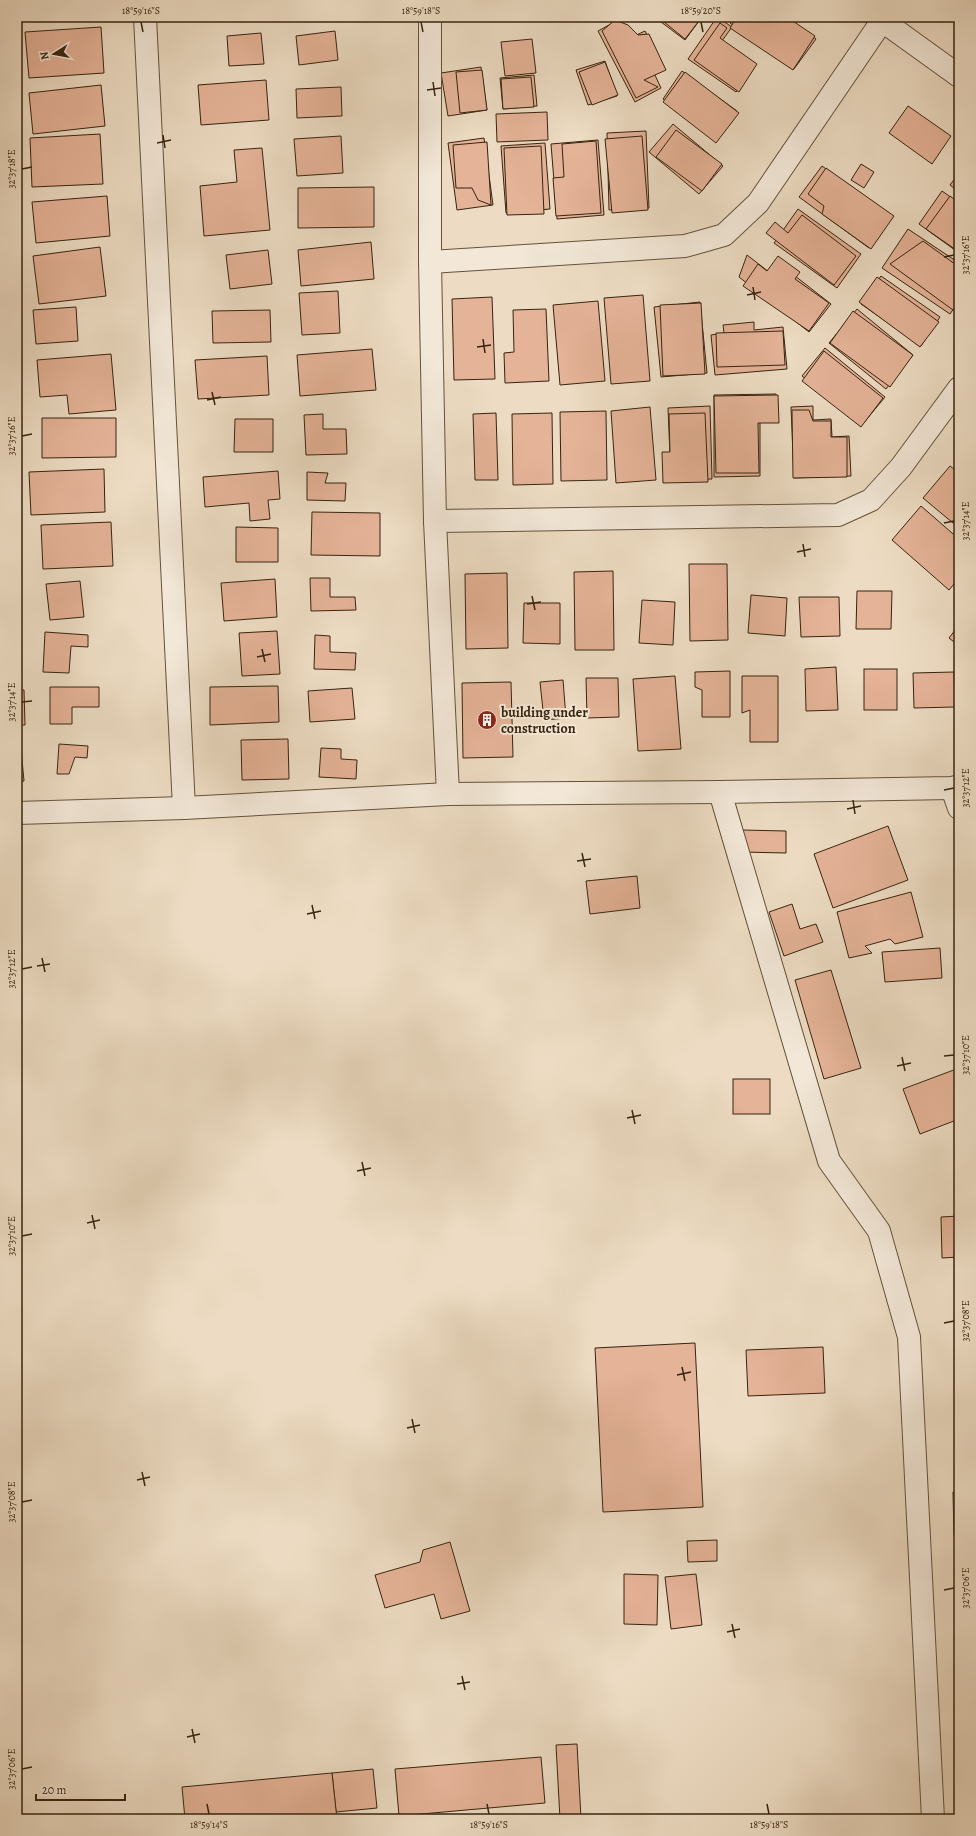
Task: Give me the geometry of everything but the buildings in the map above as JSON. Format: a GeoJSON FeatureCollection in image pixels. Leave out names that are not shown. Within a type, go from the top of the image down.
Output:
{"type":"FeatureCollection","features":[{"type":"Feature","properties":{"kind":"street"},"geometry":{"type":"LineString","coordinates":[[145,17],[184,808]]}},
{"type":"Feature","properties":{"kind":"street"},"geometry":{"type":"LineString","coordinates":[[430,17],[430,262],[434,521],[448,794]]}},
{"type":"Feature","properties":{"kind":"street"},"geometry":{"type":"LineString","coordinates":[[430,262],[685,246],[724,235],[758,203],[879,19],[959,76]]}},
{"type":"Feature","properties":{"kind":"street"},"geometry":{"type":"LineString","coordinates":[[434,521],[838,515],[871,500],[901,467],[959,388]]}},
{"type":"Feature","properties":{"kind":"street"},"geometry":{"type":"LineString","coordinates":[[17,813],[184,808],[448,794],[720,792],[957,794]]}},
{"type":"Feature","properties":{"kind":"street"},"geometry":{"type":"LineString","coordinates":[[720,792],[829,1161],[879,1232],[909,1336],[933,1819]]}},
{"type":"Feature","properties":{"kind":"place","name":"building under construction"},"geometry":{"type":"Point","coordinates":[487,720]}}]}
